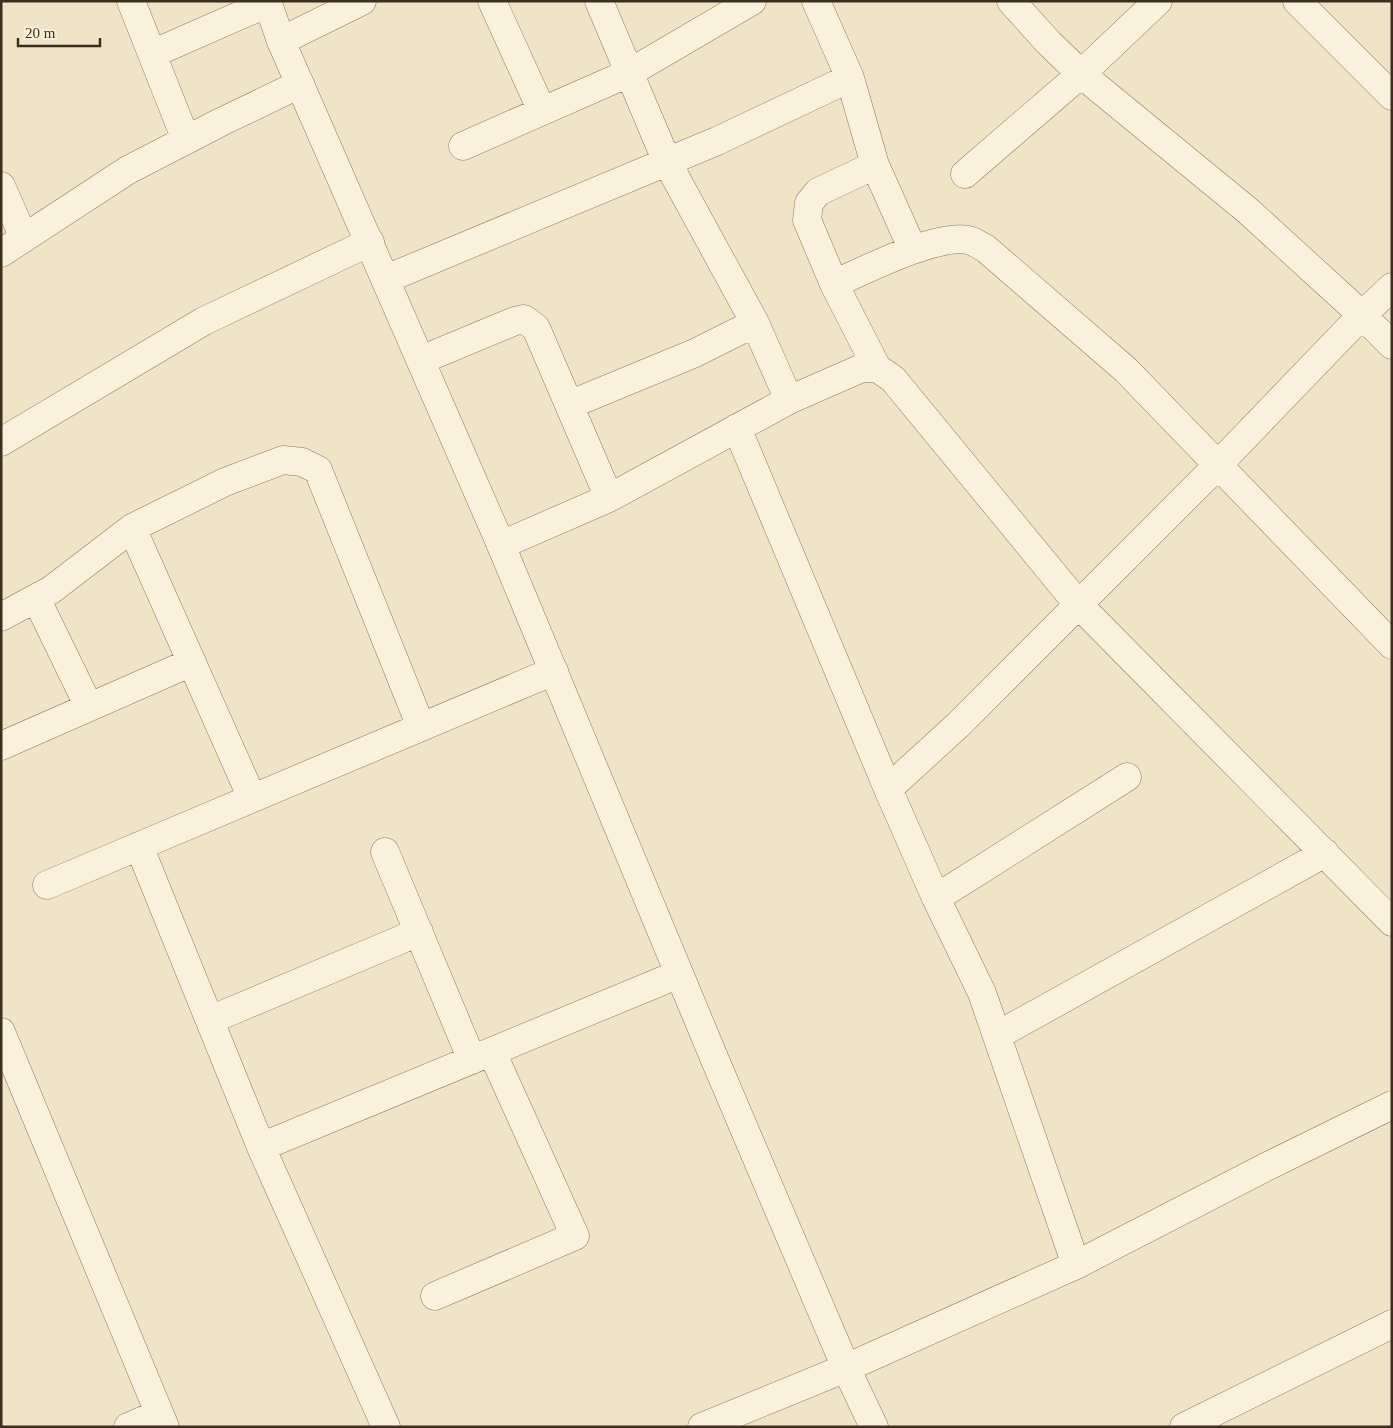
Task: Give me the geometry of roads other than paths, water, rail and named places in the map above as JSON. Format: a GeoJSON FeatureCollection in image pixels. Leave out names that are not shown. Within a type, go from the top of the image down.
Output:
{"type":"FeatureCollection","features":[{"type":"Feature","properties":{"kind":"street"},"geometry":{"type":"LineString","coordinates":[[131,1],[186,140]]}},
{"type":"Feature","properties":{"kind":"street"},"geometry":{"type":"LineString","coordinates":[[281,41],[362,1]]}},
{"type":"Feature","properties":{"kind":"street"},"geometry":{"type":"LineString","coordinates":[[492,1],[542,111]]}},
{"type":"Feature","properties":{"kind":"street"},"geometry":{"type":"LineString","coordinates":[[599,1],[668,162],[755,323],[789,400]]}},
{"type":"Feature","properties":{"kind":"street"},"geometry":{"type":"LineString","coordinates":[[463,146],[629,72],[752,1]]}},
{"type":"Feature","properties":{"kind":"street"},"geometry":{"type":"LineString","coordinates":[[816,1],[850,78],[875,165],[913,250]]}},
{"type":"Feature","properties":{"kind":"street"},"geometry":{"type":"LineString","coordinates":[[1011,1],[1081,74],[1247,210],[1362,315],[1392,345]]}},
{"type":"Feature","properties":{"kind":"street"},"geometry":{"type":"LineString","coordinates":[[965,174],[1081,74],[1158,1]]}},
{"type":"Feature","properties":{"kind":"street"},"geometry":{"type":"LineString","coordinates":[[1297,1],[1392,96]]}},
{"type":"Feature","properties":{"kind":"street"},"geometry":{"type":"LineString","coordinates":[[152,54],[267,2],[281,41],[501,544],[679,974],[846,1368],[874,1427]]}},
{"type":"Feature","properties":{"kind":"street"},"geometry":{"type":"LineString","coordinates":[[386,279],[717,141],[850,78]]}},
{"type":"Feature","properties":{"kind":"street"},"geometry":{"type":"LineString","coordinates":[[1,253],[128,170],[300,84]]}},
{"type":"Feature","properties":{"kind":"street"},"geometry":{"type":"LineString","coordinates":[[875,165],[818,192],[809,203],[807,220],[834,284],[877,368],[893,379],[1078,604],[1392,922]]}},
{"type":"Feature","properties":{"kind":"street"},"geometry":{"type":"LineString","coordinates":[[1,186],[24,238]]}},
{"type":"Feature","properties":{"kind":"street"},"geometry":{"type":"LineString","coordinates":[[834,284],[913,250],[953,240],[969,240],[985,248],[1126,370],[1392,645]]}},
{"type":"Feature","properties":{"kind":"street"},"geometry":{"type":"LineString","coordinates":[[1,442],[204,321],[370,242]]}},
{"type":"Feature","properties":{"kind":"street"},"geometry":{"type":"LineString","coordinates":[[888,789],[958,725],[1218,465],[1362,315],[1392,287]]}},
{"type":"Feature","properties":{"kind":"street"},"geometry":{"type":"LineString","coordinates":[[421,360],[515,320],[524,319],[536,328],[608,498]]}},
{"type":"Feature","properties":{"kind":"street"},"geometry":{"type":"LineString","coordinates":[[569,405],[695,353],[755,323]]}},
{"type":"Feature","properties":{"kind":"street"},"geometry":{"type":"LineString","coordinates":[[501,544],[608,498],[789,400],[862,368],[877,368]]}},
{"type":"Feature","properties":{"kind":"street"},"geometry":{"type":"LineString","coordinates":[[737,428],[888,789],[936,898],[982,993],[1076,1265]]}},
{"type":"Feature","properties":{"kind":"street"},"geometry":{"type":"LineString","coordinates":[[1,617],[51,590],[132,528],[225,482],[283,460],[302,462],[318,470],[421,727]]}},
{"type":"Feature","properties":{"kind":"street"},"geometry":{"type":"LineString","coordinates":[[132,528],[252,798]]}},
{"type":"Feature","properties":{"kind":"street"},"geometry":{"type":"LineString","coordinates":[[36,598],[89,707]]}},
{"type":"Feature","properties":{"kind":"street"},"geometry":{"type":"LineString","coordinates":[[1,746],[192,662]]}},
{"type":"Feature","properties":{"kind":"street"},"geometry":{"type":"LineString","coordinates":[[47,885],[554,671]]}},
{"type":"Feature","properties":{"kind":"street"},"geometry":{"type":"LineString","coordinates":[[936,898],[1127,777]]}},
{"type":"Feature","properties":{"kind":"street"},"geometry":{"type":"LineString","coordinates":[[139,846],[261,1147],[386,1427]]}},
{"type":"Feature","properties":{"kind":"street"},"geometry":{"type":"LineString","coordinates":[[385,852],[419,932],[575,1236],[435,1296]]}},
{"type":"Feature","properties":{"kind":"street"},"geometry":{"type":"LineString","coordinates":[[998,1035],[1325,853]]}},
{"type":"Feature","properties":{"kind":"street"},"geometry":{"type":"LineString","coordinates":[[210,1020],[419,932]]}},
{"type":"Feature","properties":{"kind":"street"},"geometry":{"type":"LineString","coordinates":[[261,1147],[679,974]]}},
{"type":"Feature","properties":{"kind":"street"},"geometry":{"type":"LineString","coordinates":[[1,1032],[162,1420],[128,1427]]}},
{"type":"Feature","properties":{"kind":"street"},"geometry":{"type":"LineString","coordinates":[[702,1427],[745,1419],[846,1368],[1076,1265],[1270,1165],[1392,1105]]}},
{"type":"Feature","properties":{"kind":"street"},"geometry":{"type":"LineString","coordinates":[[1198,1423],[1392,1324]]}}]}
